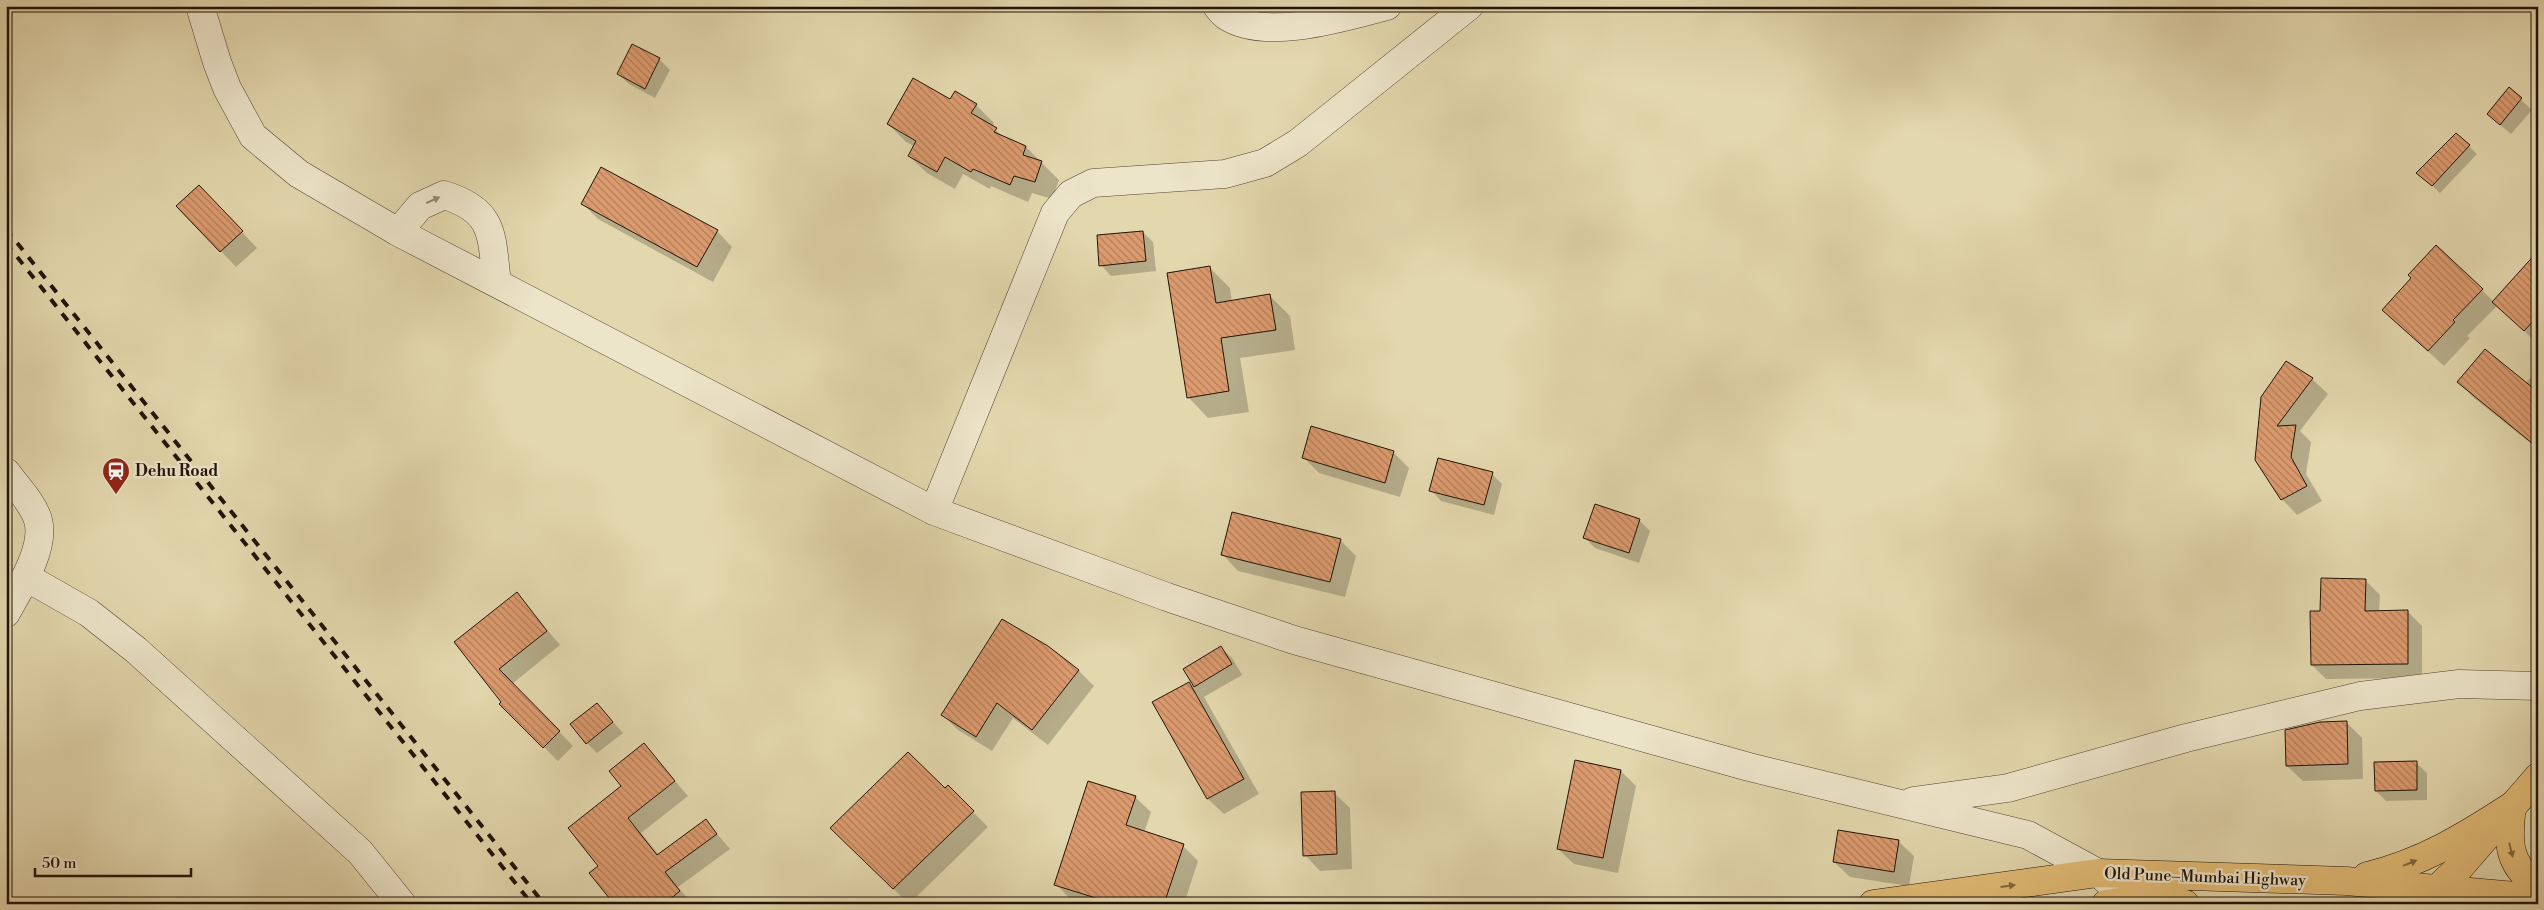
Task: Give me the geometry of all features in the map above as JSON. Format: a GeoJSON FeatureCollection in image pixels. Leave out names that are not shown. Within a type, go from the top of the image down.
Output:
{"type":"FeatureCollection","features":[{"type":"Feature","properties":{"kind":"main road"},"geometry":{"type":"LineString","coordinates":[[2437,896],[2538,777]]}},
{"type":"Feature","properties":{"kind":"main road"},"geometry":{"type":"LineString","coordinates":[[2346,881],[2396,869],[2428,856],[2462,839],[2512,806]]}},
{"type":"Feature","properties":{"kind":"main road"},"geometry":{"type":"LineString","coordinates":[[2512,806],[2509,847],[2514,863],[2528,879],[2538,884]]}},
{"type":"Feature","properties":{"kind":"main road","name":"Old Pune–Mumbai Highway"},"geometry":{"type":"LineString","coordinates":[[1873,904],[2098,873],[2346,881],[2437,896],[2538,898]]}},
{"type":"Feature","properties":{"kind":"main road","name":"Old Pune–Mumbai Highway"},"geometry":{"type":"LineString","coordinates":[[2118,902],[2186,904]]}},
{"type":"Feature","properties":{"kind":"street"},"geometry":{"type":"LineString","coordinates":[[200,6],[216,62],[252,136],[299,174],[398,232],[934,511],[1167,597],[1294,640],[1749,767],[2028,835],[2098,873],[2118,902]]}},
{"type":"Feature","properties":{"kind":"street"},"geometry":{"type":"LineString","coordinates":[[1217,6],[1228,17],[1253,25],[1270,27],[1333,20],[1387,6]]}},
{"type":"Feature","properties":{"kind":"street"},"geometry":{"type":"LineString","coordinates":[[934,511],[1055,213],[1072,194],[1093,183],[1225,174],[1266,163],[1298,143],[1469,6]]}},
{"type":"Feature","properties":{"kind":"street"},"geometry":{"type":"LineString","coordinates":[[398,232],[420,206],[444,195],[465,202],[484,218],[492,240],[497,283]]}},
{"type":"Feature","properties":{"kind":"street"},"geometry":{"type":"LineString","coordinates":[[6,472],[33,509],[38,521],[40,540],[26,577],[6,613]]}},
{"type":"Feature","properties":{"kind":"street"},"geometry":{"type":"LineString","coordinates":[[26,577],[89,613],[136,650],[360,852],[402,904]]}},
{"type":"Feature","properties":{"kind":"street"},"geometry":{"type":"LineString","coordinates":[[1899,803],[2008,788],[2186,738],[2360,696],[2459,684],[2538,686]]}},
{"type":"Feature","properties":{"kind":"building"},"geometry":{"type":"Polygon","coordinates":[[[632,44],[660,58],[645,89],[617,74],[632,44]]]}},
{"type":"Feature","properties":{"kind":"building"},"geometry":{"type":"Polygon","coordinates":[[[913,78],[950,99],[955,91],[977,104],[971,113],[997,128],[994,132],[1026,146],[1023,155],[1042,161],[1035,182],[1014,176],[1010,185],[973,169],[971,172],[945,157],[937,172],[908,156],[916,141],[887,124],[913,78]]]}},
{"type":"Feature","properties":{"kind":"building"},"geometry":{"type":"Polygon","coordinates":[[[2509,87],[2522,98],[2500,125],[2487,114],[2509,87]]]}},
{"type":"Feature","properties":{"kind":"building"},"geometry":{"type":"Polygon","coordinates":[[[2456,133],[2470,145],[2432,186],[2416,173],[2456,133]]]}},
{"type":"Feature","properties":{"kind":"building"},"geometry":{"type":"Polygon","coordinates":[[[601,167],[718,230],[697,267],[581,204],[601,167]]]}},
{"type":"Feature","properties":{"kind":"building"},"geometry":{"type":"Polygon","coordinates":[[[199,185],[243,231],[220,252],[176,206],[199,185]]]}},
{"type":"Feature","properties":{"kind":"building"},"geometry":{"type":"Polygon","coordinates":[[[1143,231],[1146,261],[1099,266],[1097,235],[1143,231]]]}},
{"type":"Feature","properties":{"kind":"building"},"geometry":{"type":"Polygon","coordinates":[[[2436,245],[2483,289],[2453,320],[2455,322],[2428,351],[2382,310],[2411,278],[2408,275],[2436,245]]]}},
{"type":"Feature","properties":{"kind":"building"},"geometry":{"type":"Polygon","coordinates":[[[2538,251],[2538,316],[2524,331],[2492,302],[2538,251]]]}},
{"type":"Feature","properties":{"kind":"building"},"geometry":{"type":"Polygon","coordinates":[[[1210,266],[1216,303],[1270,294],[1276,330],[1221,338],[1229,391],[1187,398],[1167,273],[1210,266]]]}},
{"type":"Feature","properties":{"kind":"building"},"geometry":{"type":"Polygon","coordinates":[[[2485,349],[2538,392],[2538,448],[2457,382],[2485,349]]]}},
{"type":"Feature","properties":{"kind":"building"},"geometry":{"type":"Polygon","coordinates":[[[2286,361],[2313,378],[2277,426],[2296,425],[2291,457],[2307,486],[2281,500],[2255,460],[2261,397],[2286,361]]]}},
{"type":"Feature","properties":{"kind":"building"},"geometry":{"type":"Polygon","coordinates":[[[1311,426],[1394,451],[1385,483],[1302,458],[1311,426]]]}},
{"type":"Feature","properties":{"kind":"building"},"geometry":{"type":"Polygon","coordinates":[[[1438,458],[1493,472],[1484,505],[1429,491],[1438,458]]]}},
{"type":"Feature","properties":{"kind":"building"},"geometry":{"type":"Polygon","coordinates":[[[1595,504],[1640,519],[1629,553],[1583,538],[1595,504]]]}},
{"type":"Feature","properties":{"kind":"building"},"geometry":{"type":"Polygon","coordinates":[[[1232,512],[1341,539],[1330,582],[1221,555],[1232,512]]]}},
{"type":"Feature","properties":{"kind":"building"},"geometry":{"type":"Polygon","coordinates":[[[2321,578],[2366,579],[2365,611],[2408,610],[2408,664],[2311,665],[2310,611],[2320,611],[2321,578]]]}},
{"type":"Feature","properties":{"kind":"building"},"geometry":{"type":"Polygon","coordinates":[[[517,592],[547,631],[499,669],[560,731],[543,748],[499,704],[501,702],[454,642],[517,592]]]}},
{"type":"Feature","properties":{"kind":"building"},"geometry":{"type":"Polygon","coordinates":[[[1002,619],[1048,646],[1079,670],[1032,730],[997,703],[976,737],[941,715],[1002,619]]]}},
{"type":"Feature","properties":{"kind":"building"},"geometry":{"type":"Polygon","coordinates":[[[1221,646],[1232,664],[1194,687],[1183,669],[1221,646]]]}},
{"type":"Feature","properties":{"kind":"building"},"geometry":{"type":"Polygon","coordinates":[[[1189,682],[1244,779],[1207,799],[1152,702],[1189,682]]]}},
{"type":"Feature","properties":{"kind":"building"},"geometry":{"type":"Polygon","coordinates":[[[597,703],[613,722],[586,744],[570,724],[597,703]]]}},
{"type":"Feature","properties":{"kind":"building"},"geometry":{"type":"Polygon","coordinates":[[[2347,721],[2348,764],[2286,766],[2285,730],[2320,722],[2347,721]]]}},
{"type":"Feature","properties":{"kind":"building"},"geometry":{"type":"Polygon","coordinates":[[[644,743],[675,781],[628,818],[657,855],[706,819],[717,834],[665,872],[680,891],[664,904],[614,904],[589,873],[598,866],[568,828],[621,786],[609,771],[644,743]]]}},
{"type":"Feature","properties":{"kind":"building"},"geometry":{"type":"Polygon","coordinates":[[[908,752],[945,788],[948,785],[974,811],[893,889],[830,828],[908,752]]]}},
{"type":"Feature","properties":{"kind":"building"},"geometry":{"type":"Polygon","coordinates":[[[1575,760],[1621,770],[1603,858],[1557,849],[1575,760]]]}},
{"type":"Feature","properties":{"kind":"building"},"geometry":{"type":"Polygon","coordinates":[[[2417,761],[2417,790],[2375,791],[2374,762],[2417,761]]]}},
{"type":"Feature","properties":{"kind":"building"},"geometry":{"type":"Polygon","coordinates":[[[1088,781],[1136,796],[1126,825],[1184,844],[1164,904],[1115,904],[1054,885],[1088,781]]]}},
{"type":"Feature","properties":{"kind":"building"},"geometry":{"type":"Polygon","coordinates":[[[1335,791],[1337,854],[1303,856],[1301,792],[1335,791]]]}},
{"type":"Feature","properties":{"kind":"building"},"geometry":{"type":"Polygon","coordinates":[[[1838,830],[1899,840],[1894,872],[1833,862],[1838,830]]]}},
{"type":"Feature","properties":{"kind":"railway"},"geometry":{"type":"LineString","coordinates":[[6,229],[544,904]]}},
{"type":"Feature","properties":{"kind":"railway"},"geometry":{"type":"LineString","coordinates":[[6,243],[532,904]]}},
{"type":"Feature","properties":{"kind":"place","name":"Dehu Road"},"geometry":{"type":"Point","coordinates":[116,495]}}]}
